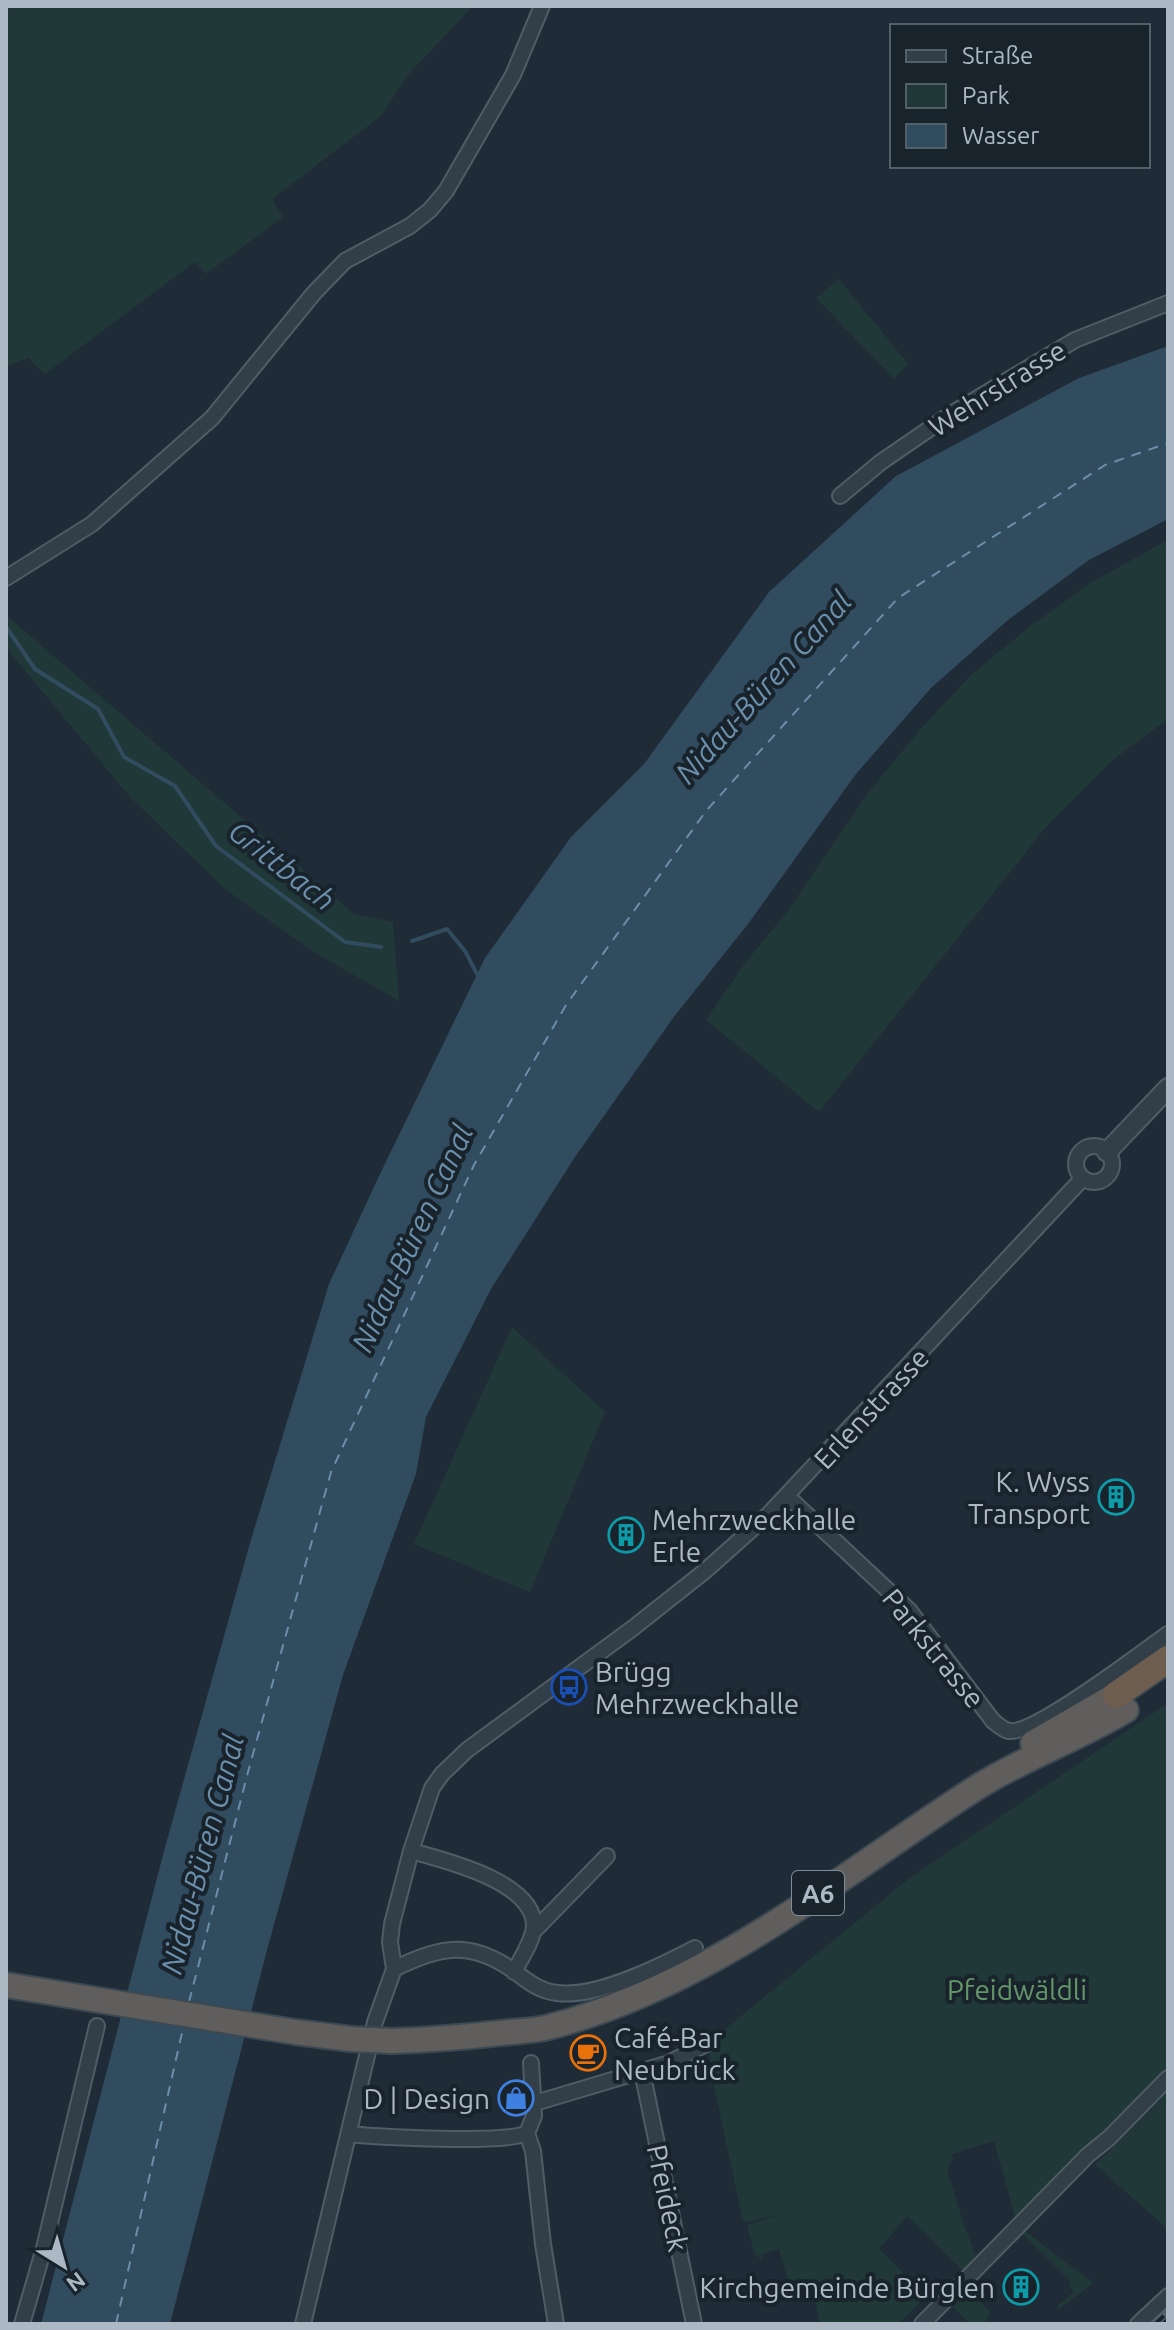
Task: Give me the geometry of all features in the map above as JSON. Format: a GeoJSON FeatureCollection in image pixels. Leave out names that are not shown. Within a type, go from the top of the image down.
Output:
{"type":"FeatureCollection","features":[{"type":"Feature","properties":{"kind":"highway","name":"A6"},"geometry":{"type":"LineString","coordinates":[[6,1985],[351,2039],[392,2041],[493,2034],[545,2028],[581,2018],[651,1993],[681,1978],[783,1916],[978,1786],[1077,1738],[1168,1659]]}},
{"type":"Feature","properties":{"kind":"highway","name":"A6"},"geometry":{"type":"LineString","coordinates":[[1121,1702],[1168,1680]]}},
{"type":"Feature","properties":{"kind":"street"},"geometry":{"type":"LineString","coordinates":[[6,578],[92,524],[212,418],[314,293],[345,261],[410,226],[430,210],[446,191],[513,75],[542,6]]}},
{"type":"Feature","properties":{"kind":"street","name":"Wehrstrasse"},"geometry":{"type":"LineString","coordinates":[[840,496],[881,462],[951,414],[1063,347],[1168,303]]}},
{"type":"Feature","properties":{"kind":"street"},"geometry":{"type":"LineString","coordinates":[[1107,1152],[1168,1088]]}},
{"type":"Feature","properties":{"kind":"street"},"geometry":{"type":"LineString","coordinates":[[1091,1146],[1103,1148],[1112,1167],[1107,1177],[1098,1182],[1083,1178],[1077,1168],[1081,1152],[1091,1146]]}},
{"type":"Feature","properties":{"kind":"street","name":"Erlenstrasse"},"geometry":{"type":"LineString","coordinates":[[303,2324],[375,2022],[394,1969],[390,1936],[411,1851],[428,1796],[442,1774],[455,1760],[705,1571],[787,1496],[1083,1178]]}},
{"type":"Feature","properties":{"kind":"street","name":"Parkstrasse"},"geometry":{"type":"LineString","coordinates":[[787,1496],[909,1610],[993,1721],[1011,1732],[1043,1720],[1168,1634]]}},
{"type":"Feature","properties":{"kind":"street"},"geometry":{"type":"LineString","coordinates":[[411,1851],[471,1869],[502,1885],[521,1899],[530,1912],[534,1921],[533,1932]]}},
{"type":"Feature","properties":{"kind":"street"},"geometry":{"type":"LineString","coordinates":[[514,1972],[533,1932],[607,1856]]}},
{"type":"Feature","properties":{"kind":"street"},"geometry":{"type":"LineString","coordinates":[[394,1969],[422,1955],[450,1949],[485,1954],[543,1990],[570,1994],[640,1975],[695,1948]]}},
{"type":"Feature","properties":{"kind":"street"},"geometry":{"type":"LineString","coordinates":[[22,2324],[44,2248],[97,2026]]}},
{"type":"Feature","properties":{"kind":"street"},"geometry":{"type":"LineString","coordinates":[[535,2103],[685,2057],[708,2043]]}},
{"type":"Feature","properties":{"kind":"street"},"geometry":{"type":"LineString","coordinates":[[349,2134],[424,2138],[513,2137],[527,2133],[534,2122],[531,2063]]}},
{"type":"Feature","properties":{"kind":"street","name":"Pfeideck"},"geometry":{"type":"LineString","coordinates":[[642,2071],[694,2324]]}},
{"type":"Feature","properties":{"kind":"street"},"geometry":{"type":"LineString","coordinates":[[922,2324],[1168,2078]]}},
{"type":"Feature","properties":{"kind":"street"},"geometry":{"type":"LineString","coordinates":[[527,2133],[533,2151],[556,2324]]}},
{"type":"Feature","properties":{"kind":"street"},"geometry":{"type":"LineString","coordinates":[[1138,2324],[1168,2296]]}},
{"type":"Feature","properties":{"kind":"green space"},"geometry":{"type":"Polygon","coordinates":[[[6,6],[473,6],[407,76],[381,116],[272,199],[283,217],[206,274],[195,262],[45,374],[28,358],[6,367],[6,6]]]}},
{"type":"Feature","properties":{"kind":"green space"},"geometry":{"type":"Polygon","coordinates":[[[839,279],[908,364],[894,379],[816,298],[839,279]]]}},
{"type":"Feature","properties":{"kind":"green space"},"geometry":{"type":"Polygon","coordinates":[[[1168,540],[1168,719],[1114,759],[1046,827],[819,1112],[706,1020],[745,963],[787,912],[867,794],[918,732],[972,674],[1090,583],[1168,540]]]}},
{"type":"Feature","properties":{"kind":"green space"},"geometry":{"type":"Polygon","coordinates":[[[6,615],[354,914],[393,922],[399,1001],[309,949],[225,889],[130,797],[6,648],[6,615]]]}},
{"type":"Feature","properties":{"kind":"green space"},"geometry":{"type":"Polygon","coordinates":[[[512,1327],[605,1412],[530,1592],[414,1544],[512,1327]]]}},
{"type":"Feature","properties":{"kind":"green space","name":"Pfeidwäldli"},"geometry":{"type":"Polygon","coordinates":[[[1168,1703],[1168,2078],[1018,2228],[994,2141],[952,2154],[953,2159],[947,2170],[977,2258],[963,2271],[907,2216],[879,2249],[926,2296],[898,2324],[819,2324],[815,2296],[802,2299],[796,2290],[767,2297],[765,2292],[770,2285],[788,2280],[779,2249],[763,2254],[762,2259],[755,2255],[747,2225],[780,2215],[743,2222],[712,2076],[708,2043],[911,1877],[1168,1703]]]}},
{"type":"Feature","properties":{"kind":"green space"},"geometry":{"type":"Polygon","coordinates":[[[1168,2091],[1168,2229],[1095,2165],[1168,2091]]]}},
{"type":"Feature","properties":{"kind":"green space"},"geometry":{"type":"Polygon","coordinates":[[[1025,2231],[1093,2283],[1058,2310],[1058,2305],[1074,2292],[1069,2285],[1071,2282],[1023,2234],[1025,2231]]]}},
{"type":"Feature","properties":{"kind":"green space"},"geometry":{"type":"Polygon","coordinates":[[[970,2289],[991,2313],[985,2321],[987,2324],[970,2324],[952,2306],[970,2289]]]}},
{"type":"Feature","properties":{"kind":"water","name":"Nidau-Büren Canal"},"geometry":{"type":"Polygon","coordinates":[[[1168,346],[1168,519],[1089,560],[1008,620],[931,688],[856,774],[748,924],[673,1018],[575,1157],[491,1289],[426,1417],[416,1474],[343,1675],[267,1950],[170,2324],[41,2324],[164,1851],[250,1543],[329,1284],[485,958],[571,837],[644,764],[769,592],[896,476],[1079,378],[1168,346]]]}},
{"type":"Feature","properties":{"kind":"waterway","name":"Grittbach"},"geometry":{"type":"LineString","coordinates":[[6,627],[35,669],[98,709],[124,757],[175,786],[216,846],[345,942],[381,947]]}},
{"type":"Feature","properties":{"kind":"waterway"},"geometry":{"type":"LineString","coordinates":[[412,941],[447,929],[465,951],[478,976]]}},
{"type":"Feature","properties":{"kind":"ferry route"},"geometry":{"type":"LineString","coordinates":[[189,2002],[248,1772],[331,1472],[474,1165],[566,1005],[706,811],[898,598],[1105,465],[1168,443]]}},
{"type":"Feature","properties":{"kind":"ferry route"},"geometry":{"type":"LineString","coordinates":[[116,2324],[184,2024]]}},
{"type":"Feature","properties":{"kind":"railway"},"geometry":{"type":"LineString","coordinates":[[1155,2324],[1168,2312]]}},
{"type":"Feature","properties":{"kind":"place","name":"K. Wyss Transport"},"geometry":{"type":"Point","coordinates":[1116,1497]}},
{"type":"Feature","properties":{"kind":"place","name":"Mehrzweckhalle Erle"},"geometry":{"type":"Point","coordinates":[626,1535]}},
{"type":"Feature","properties":{"kind":"place","name":"Brügg Mehrzweckhalle"},"geometry":{"type":"Point","coordinates":[569,1687]}},
{"type":"Feature","properties":{"kind":"place","name":"Café-Bar Neubrück"},"geometry":{"type":"Point","coordinates":[588,2053]}},
{"type":"Feature","properties":{"kind":"place","name":"D | Design"},"geometry":{"type":"Point","coordinates":[516,2098]}},
{"type":"Feature","properties":{"kind":"place","name":"Kirchgemeinde Bürglen"},"geometry":{"type":"Point","coordinates":[1021,2287]}}]}
